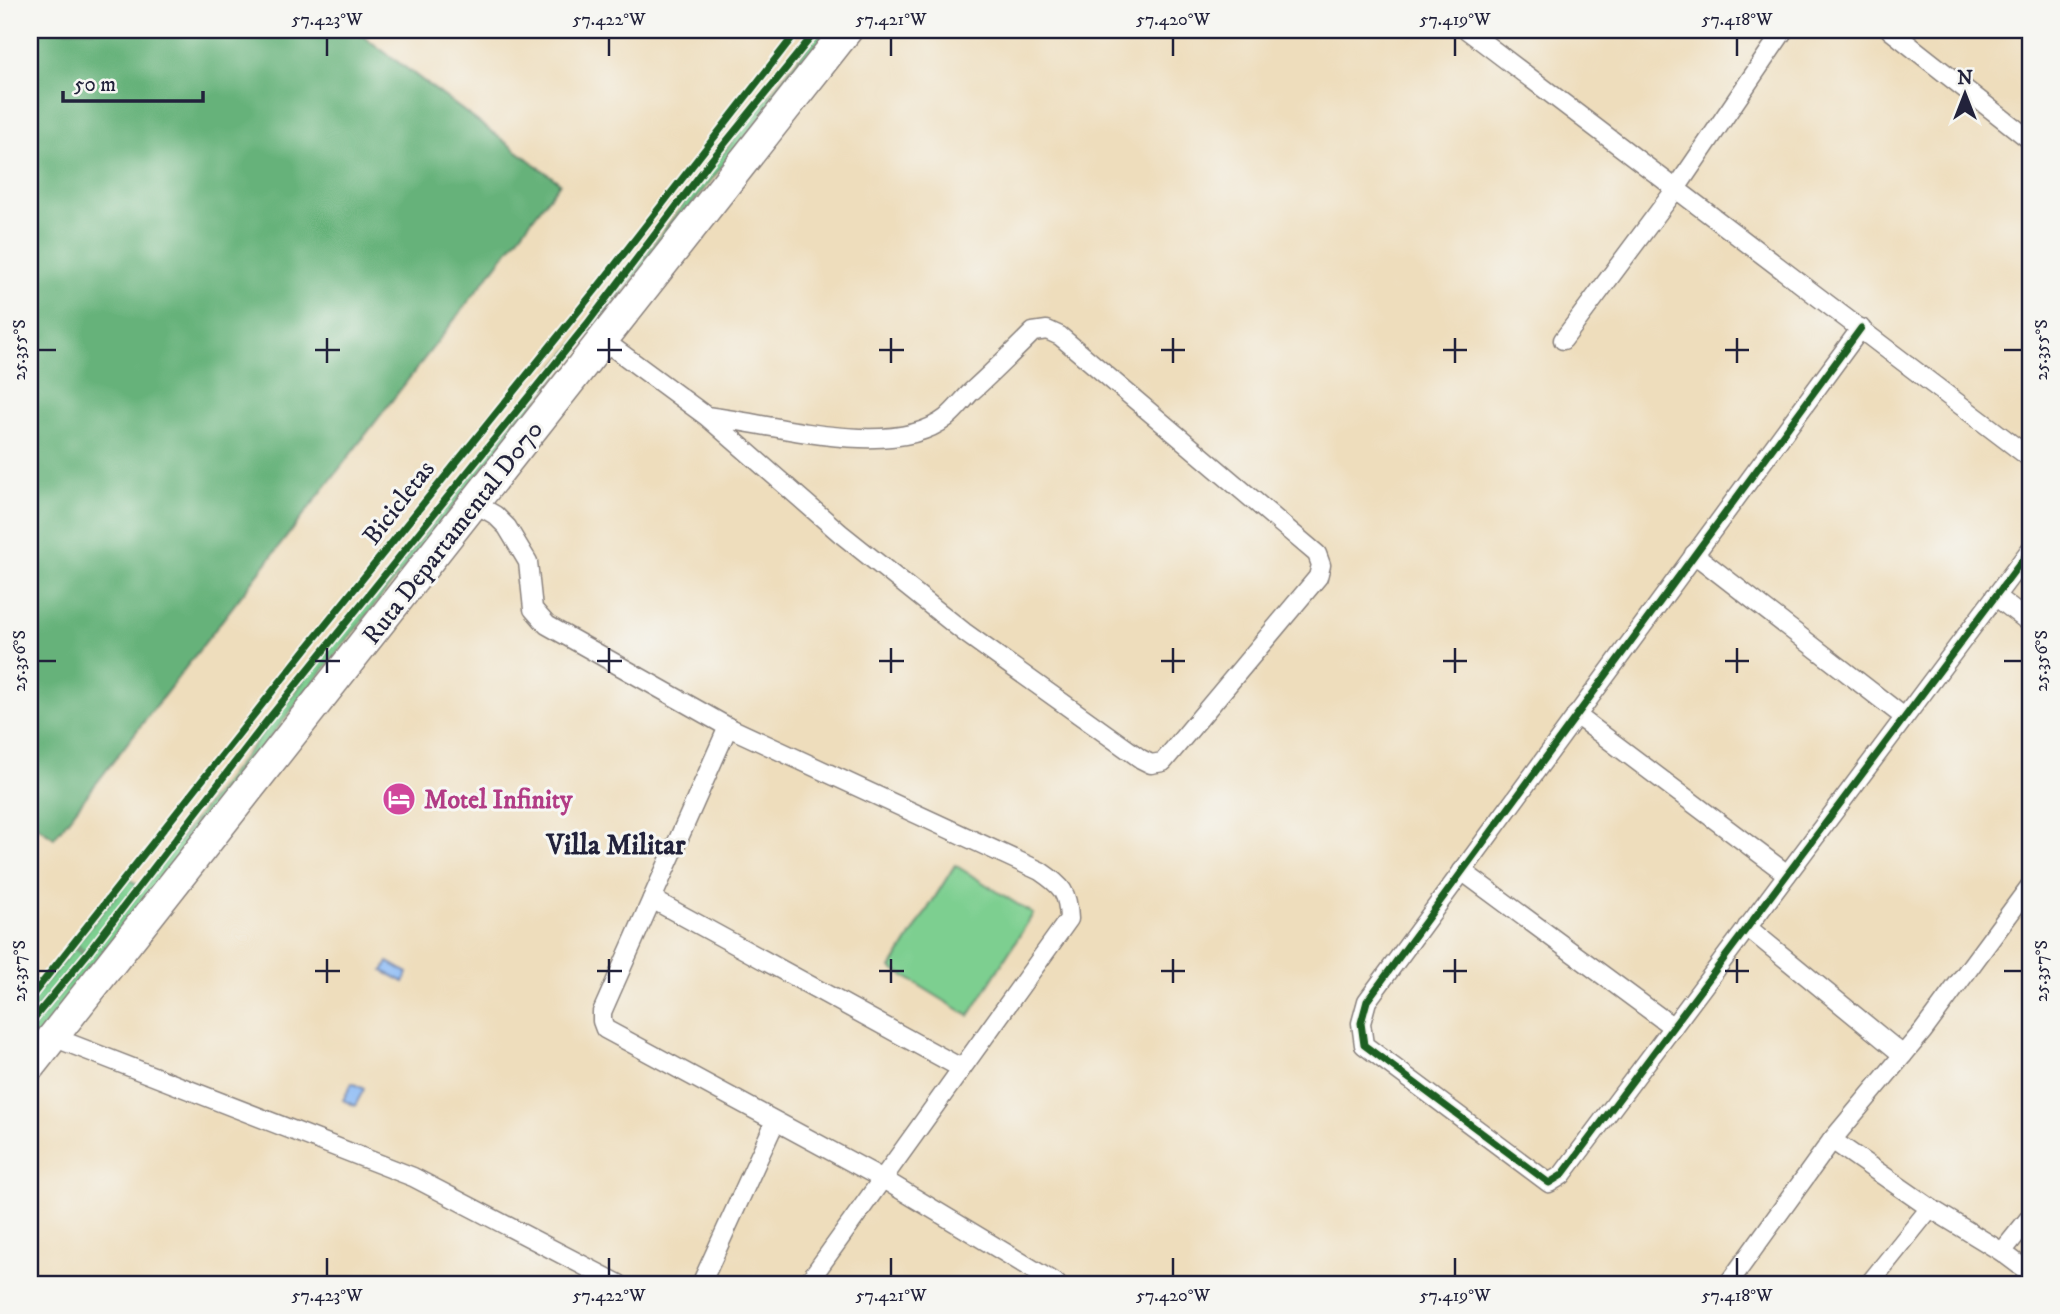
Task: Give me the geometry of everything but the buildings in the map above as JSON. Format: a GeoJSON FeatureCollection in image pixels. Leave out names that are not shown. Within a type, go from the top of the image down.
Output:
{"type":"FeatureCollection","features":[{"type":"Feature","properties":{"kind":"main road","name":"Ruta Departamental D070"},"geometry":{"type":"LineString","coordinates":[[30,1066],[847,30]]}},
{"type":"Feature","properties":{"kind":"street"},"geometry":{"type":"LineString","coordinates":[[1467,30],[2030,458]]}},
{"type":"Feature","properties":{"kind":"street"},"geometry":{"type":"LineString","coordinates":[[1563,340],[1675,190],[1784,30]]}},
{"type":"Feature","properties":{"kind":"street"},"geometry":{"type":"LineString","coordinates":[[1890,30],[2030,139]]}},
{"type":"Feature","properties":{"kind":"street"},"geometry":{"type":"LineString","coordinates":[[1861,328],[1367,1002],[1361,1023],[1364,1045],[1549,1183],[1562,1175],[2030,550]]}},
{"type":"Feature","properties":{"kind":"street"},"geometry":{"type":"LineString","coordinates":[[603,340],[705,416],[840,533],[964,632],[1141,760],[1151,764],[1163,762],[1318,577],[1321,565],[1317,554],[1060,336],[1047,330],[1033,332],[946,418],[916,433],[894,438],[865,438],[819,434],[705,416]]}},
{"type":"Feature","properties":{"kind":"street"},"geometry":{"type":"LineString","coordinates":[[474,503],[495,515],[507,527],[528,562],[533,609],[547,625],[728,727],[1040,871],[1059,884],[1069,901],[1069,919],[807,1284]]}},
{"type":"Feature","properties":{"kind":"street"},"geometry":{"type":"LineString","coordinates":[[1694,554],[1904,717]]}},
{"type":"Feature","properties":{"kind":"street"},"geometry":{"type":"LineString","coordinates":[[1996,596],[2030,623]]}},
{"type":"Feature","properties":{"kind":"street"},"geometry":{"type":"LineString","coordinates":[[1576,715],[1787,874]]}},
{"type":"Feature","properties":{"kind":"street"},"geometry":{"type":"LineString","coordinates":[[728,727],[602,1012],[605,1029],[883,1179],[1057,1284]]}},
{"type":"Feature","properties":{"kind":"street"},"geometry":{"type":"LineString","coordinates":[[1462,871],[1673,1027]]}},
{"type":"Feature","properties":{"kind":"street"},"geometry":{"type":"LineString","coordinates":[[1728,1284],[1832,1140],[1903,1055],[2030,886]]}},
{"type":"Feature","properties":{"kind":"street"},"geometry":{"type":"LineString","coordinates":[[652,899],[961,1068]]}},
{"type":"Feature","properties":{"kind":"street"},"geometry":{"type":"LineString","coordinates":[[1747,927],[1903,1055]]}},
{"type":"Feature","properties":{"kind":"street"},"geometry":{"type":"LineString","coordinates":[[53,1037],[413,1177],[620,1284]]}},
{"type":"Feature","properties":{"kind":"street"},"geometry":{"type":"LineString","coordinates":[[701,1284],[775,1122]]}},
{"type":"Feature","properties":{"kind":"street"},"geometry":{"type":"LineString","coordinates":[[1832,1140],[2030,1273]]}},
{"type":"Feature","properties":{"kind":"street"},"geometry":{"type":"LineString","coordinates":[[1869,1284],[1930,1208]]}},
{"type":"Feature","properties":{"kind":"street"},"geometry":{"type":"LineString","coordinates":[[2002,1252],[2030,1217]]}},
{"type":"Feature","properties":{"kind":"green space"},"geometry":{"type":"Polygon","coordinates":[[[30,30],[355,30],[560,183],[54,838],[30,821],[30,30]]]}},
{"type":"Feature","properties":{"kind":"green space"},"geometry":{"type":"Polygon","coordinates":[[[821,30],[830,30],[257,754],[30,1048],[30,1031],[337,638],[414,547],[557,364],[598,317],[704,177],[821,30]]]}},
{"type":"Feature","properties":{"kind":"green space"},"geometry":{"type":"Polygon","coordinates":[[[955,865],[1033,914],[969,1016],[891,968],[955,865]]]}},
{"type":"Feature","properties":{"kind":"green space"},"geometry":{"type":"Polygon","coordinates":[[[129,879],[138,886],[86,952],[76,944],[129,879]]]}},
{"type":"Feature","properties":{"kind":"green space"},"geometry":{"type":"Polygon","coordinates":[[[75,947],[84,954],[30,1017],[30,1002],[75,947]]]}},
{"type":"Feature","properties":{"kind":"water"},"geometry":{"type":"Polygon","coordinates":[[[388,962],[408,973],[404,982],[383,971],[388,962]]]}},
{"type":"Feature","properties":{"kind":"water"},"geometry":{"type":"Polygon","coordinates":[[[352,1083],[364,1089],[355,1106],[343,1100],[352,1083]]]}},
{"type":"Feature","properties":{"kind":"cycle path","name":"Bicicletas"},"geometry":{"type":"LineString","coordinates":[[30,998],[306,649],[597,288],[798,30]]}},
{"type":"Feature","properties":{"kind":"cycle path"},"geometry":{"type":"LineString","coordinates":[[30,1023],[88,953],[266,722],[587,324],[709,163],[817,30]]}},
{"type":"Feature","properties":{"kind":"cycle path"},"geometry":{"type":"LineString","coordinates":[[1861,328],[1367,1001],[1361,1023],[1364,1045],[1549,1183],[1562,1175],[2030,550]]}},
{"type":"Feature","properties":{"kind":"place","name":"Motel Infinity"},"geometry":{"type":"Point","coordinates":[399,799]}},
{"type":"Feature","properties":{"kind":"district","name":"Villa Militar"},"geometry":{"type":"Point","coordinates":[616,844]}}]}
